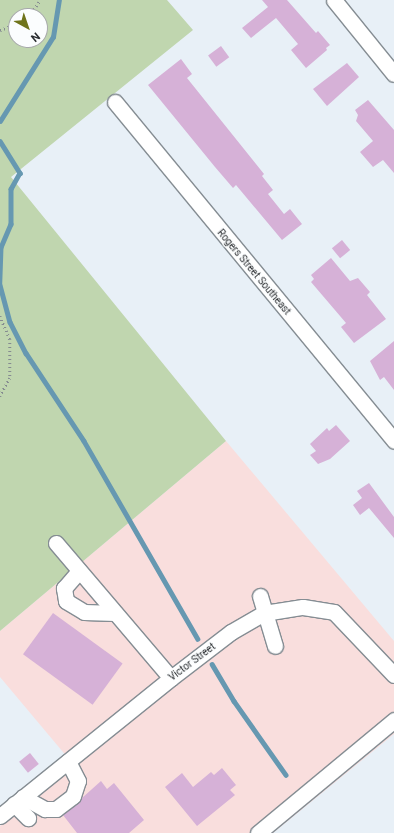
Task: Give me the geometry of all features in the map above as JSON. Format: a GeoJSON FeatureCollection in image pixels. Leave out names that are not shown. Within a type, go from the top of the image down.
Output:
{"type":"FeatureCollection","features":[{"type":"Feature","properties":{"kind":"street"},"geometry":{"type":"LineString","coordinates":[[334,0],[394,74]]}},
{"type":"Feature","properties":{"kind":"street","name":"Rogers Street Southeast"},"geometry":{"type":"LineString","coordinates":[[115,102],[394,442]]}},
{"type":"Feature","properties":{"kind":"street"},"geometry":{"type":"LineString","coordinates":[[56,543],[171,678]]}},
{"type":"Feature","properties":{"kind":"street"},"geometry":{"type":"LineString","coordinates":[[80,571],[64,588],[66,601],[84,612],[115,613]]}},
{"type":"Feature","properties":{"kind":"street"},"geometry":{"type":"LineString","coordinates":[[260,596],[275,646]]}},
{"type":"Feature","properties":{"kind":"street","name":"Victor Street"},"geometry":{"type":"LineString","coordinates":[[0,816],[171,678],[231,632],[264,613],[303,607],[334,612],[394,675]]}},
{"type":"Feature","properties":{"kind":"street"},"geometry":{"type":"LineString","coordinates":[[258,833],[394,720]]}},
{"type":"Feature","properties":{"kind":"street"},"geometry":{"type":"LineString","coordinates":[[19,801],[45,809],[56,809],[73,796],[78,781],[68,761]]}},
{"type":"Feature","properties":{"kind":"street"},"geometry":{"type":"LineString","coordinates":[[19,801],[28,818]]}},
{"type":"Feature","properties":{"kind":"path"},"geometry":{"type":"LineString","coordinates":[[0,316],[10,339],[10,378],[0,396]]}},
{"type":"Feature","properties":{"kind":"shaded area"},"geometry":{"type":"Polygon","coordinates":[[[226,441],[394,641],[394,734],[273,833],[0,833],[0,826],[73,764],[0,677],[0,631],[226,441]]]}},
{"type":"Feature","properties":{"kind":"green space"},"geometry":{"type":"Polygon","coordinates":[[[0,0],[167,0],[193,30],[11,177],[226,441],[0,631],[0,0]]]}},
{"type":"Feature","properties":{"kind":"building"},"geometry":{"type":"Polygon","coordinates":[[[262,0],[287,0],[316,33],[318,31],[330,45],[326,48],[327,50],[306,68],[291,50],[298,44],[276,18],[251,38],[242,28],[268,7],[262,0]]]}},
{"type":"Feature","properties":{"kind":"building"},"geometry":{"type":"Polygon","coordinates":[[[221,46],[229,57],[216,67],[208,55],[221,46]]]}},
{"type":"Feature","properties":{"kind":"building"},"geometry":{"type":"Polygon","coordinates":[[[181,59],[192,74],[187,78],[264,174],[262,176],[273,190],[268,194],[284,214],[290,209],[302,224],[282,240],[236,185],[233,188],[148,85],[181,59]]]}},
{"type":"Feature","properties":{"kind":"building"},"geometry":{"type":"Polygon","coordinates":[[[347,63],[359,77],[327,106],[313,89],[347,63]]]}},
{"type":"Feature","properties":{"kind":"building"},"geometry":{"type":"Polygon","coordinates":[[[368,100],[394,130],[394,173],[383,160],[373,167],[360,152],[373,141],[356,121],[358,115],[355,110],[368,100]]]}},
{"type":"Feature","properties":{"kind":"building"},"geometry":{"type":"Polygon","coordinates":[[[342,240],[350,250],[340,258],[332,248],[342,240]]]}},
{"type":"Feature","properties":{"kind":"building"},"geometry":{"type":"Polygon","coordinates":[[[331,258],[350,281],[358,278],[370,292],[367,295],[386,319],[354,343],[341,327],[346,323],[311,282],[314,279],[311,275],[331,258]]]}},
{"type":"Feature","properties":{"kind":"building"},"geometry":{"type":"Polygon","coordinates":[[[394,341],[394,390],[384,377],[380,380],[370,361],[394,341]]]}},
{"type":"Feature","properties":{"kind":"building"},"geometry":{"type":"Polygon","coordinates":[[[336,425],[350,441],[330,459],[318,464],[310,455],[316,451],[310,444],[327,428],[329,431],[336,425]]]}},
{"type":"Feature","properties":{"kind":"building"},"geometry":{"type":"Polygon","coordinates":[[[369,483],[394,517],[394,538],[369,508],[360,515],[353,505],[362,498],[357,491],[369,483]]]}},
{"type":"Feature","properties":{"kind":"building"},"geometry":{"type":"Polygon","coordinates":[[[53,613],[123,664],[93,705],[23,654],[53,613]]]}},
{"type":"Feature","properties":{"kind":"building"},"geometry":{"type":"Polygon","coordinates":[[[30,753],[39,764],[28,773],[19,762],[30,753]]]}},
{"type":"Feature","properties":{"kind":"building"},"geometry":{"type":"Polygon","coordinates":[[[222,768],[236,785],[230,790],[235,795],[197,826],[165,787],[182,773],[193,787],[211,772],[214,775],[222,768]]]}},
{"type":"Feature","properties":{"kind":"building"},"geometry":{"type":"Polygon","coordinates":[[[101,781],[107,789],[114,783],[144,820],[129,833],[77,833],[63,815],[101,781]]]}},
{"type":"Feature","properties":{"kind":"waterway"},"geometry":{"type":"LineString","coordinates":[[0,121],[53,37],[59,0]]}},
{"type":"Feature","properties":{"kind":"waterway"},"geometry":{"type":"LineString","coordinates":[[0,141],[20,173],[11,189],[11,224],[1,247],[0,285],[10,322],[26,353],[84,441],[198,639]]}},
{"type":"Feature","properties":{"kind":"waterway"},"geometry":{"type":"LineString","coordinates":[[212,664],[234,701],[286,775]]}}]}
